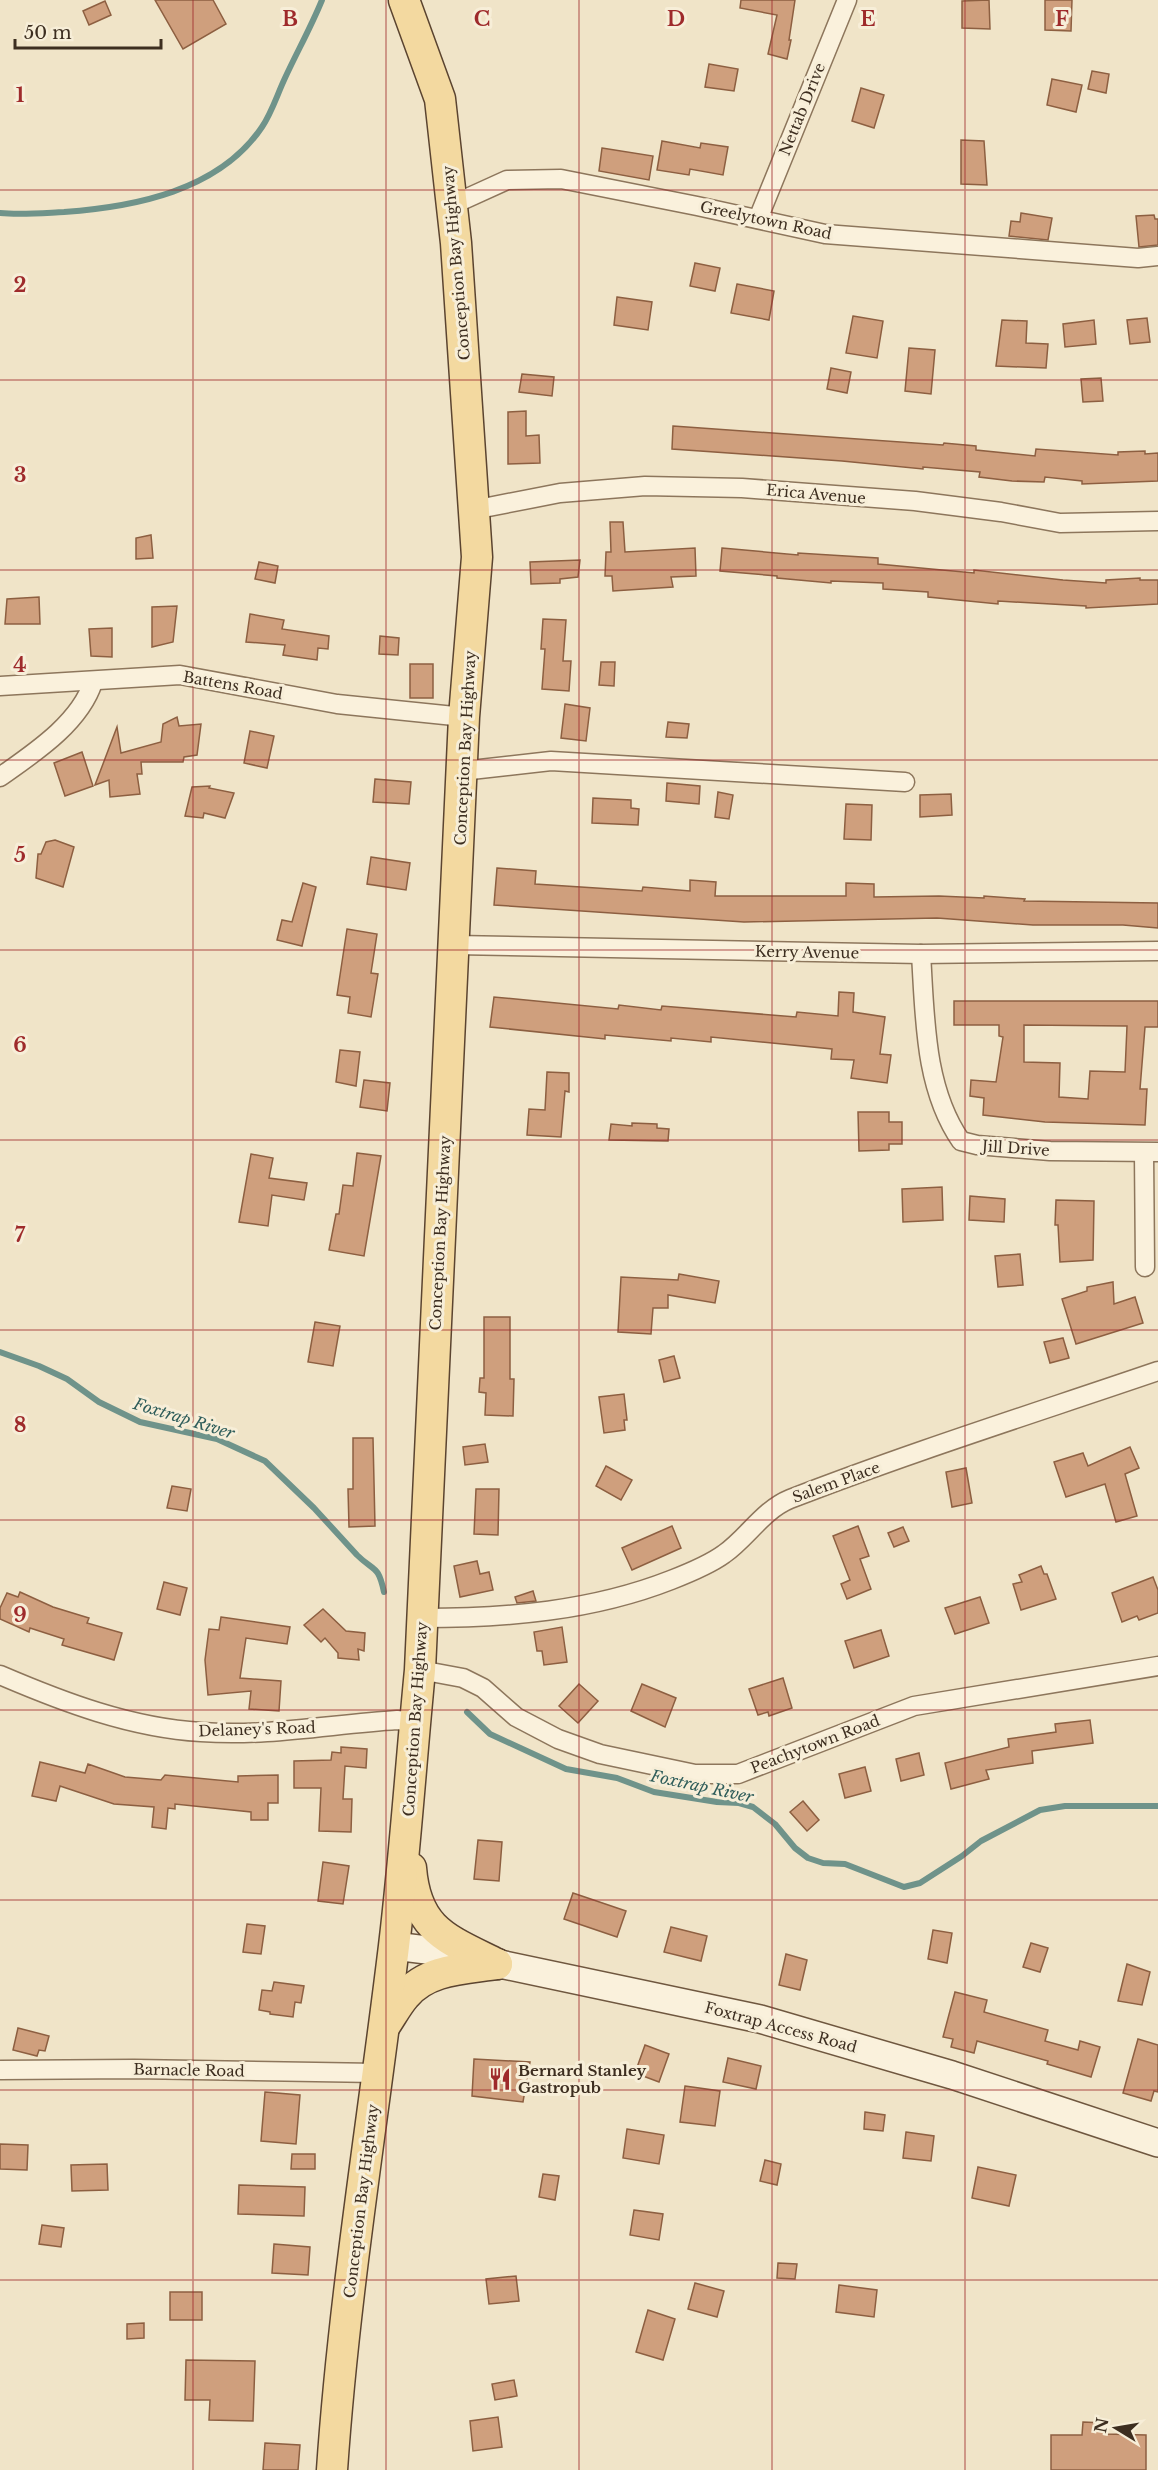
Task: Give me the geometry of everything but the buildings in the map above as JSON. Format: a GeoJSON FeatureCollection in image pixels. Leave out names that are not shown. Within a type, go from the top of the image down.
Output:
{"type":"FeatureCollection","features":[{"type":"Feature","properties":{"kind":"main road","name":"Conception Bay Highway"},"geometry":{"type":"LineString","coordinates":[[332,2470],[339,2368],[408,1821],[420,1670],[464,717],[477,557],[452,205],[440,99],[404,0]]}},
{"type":"Feature","properties":{"kind":"main road"},"geometry":{"type":"LineString","coordinates":[[408,1821],[413,1883],[420,1909],[434,1929],[453,1942],[497,1964]]}},
{"type":"Feature","properties":{"kind":"main road","name":"Foxtrap Access Road"},"geometry":{"type":"LineString","coordinates":[[394,1946],[443,1952],[760,2019],[952,2075],[1158,2143]]}},
{"type":"Feature","properties":{"kind":"main road"},"geometry":{"type":"LineString","coordinates":[[383,2029],[405,1995],[425,1978],[497,1964]]}},
{"type":"Feature","properties":{"kind":"street","name":"Nettab Drive"},"geometry":{"type":"LineString","coordinates":[[758,219],[847,0]]}},
{"type":"Feature","properties":{"kind":"street","name":"Greelytown Road"},"geometry":{"type":"LineString","coordinates":[[452,205],[507,180],[561,179],[825,234],[1138,258],[1158,256]]}},
{"type":"Feature","properties":{"kind":"street","name":"Erica Avenue"},"geometry":{"type":"LineString","coordinates":[[473,510],[560,493],[645,486],[742,488],[915,501],[1001,512],[1060,523],[1158,521]]}},
{"type":"Feature","properties":{"kind":"street","name":"Battens Road"},"geometry":{"type":"LineString","coordinates":[[0,686],[180,675],[337,704],[464,717]]}},
{"type":"Feature","properties":{"kind":"street"},"geometry":{"type":"LineString","coordinates":[[0,777],[72,720],[85,701],[93,682]]}},
{"type":"Feature","properties":{"kind":"street"},"geometry":{"type":"LineString","coordinates":[[462,771],[551,761],[905,782]]}},
{"type":"Feature","properties":{"kind":"street","name":"Kerry Avenue"},"geometry":{"type":"LineString","coordinates":[[455,945],[921,954],[1158,951]]}},
{"type":"Feature","properties":{"kind":"street","name":"Jill Drive"},"geometry":{"type":"LineString","coordinates":[[921,954],[926,1030],[934,1078],[944,1112],[961,1141],[995,1147],[1151,1153]]}},
{"type":"Feature","properties":{"kind":"street"},"geometry":{"type":"LineString","coordinates":[[1145,1267],[1151,1153]]}},
{"type":"Feature","properties":{"kind":"street","name":"Salem Place"},"geometry":{"type":"LineString","coordinates":[[422,1618],[482,1618],[543,1612],[642,1591],[686,1574],[724,1554],[765,1516],[787,1500],[936,1446],[1158,1371]]}},
{"type":"Feature","properties":{"kind":"street","name":"Peachytown Road"},"geometry":{"type":"LineString","coordinates":[[420,1670],[463,1678],[483,1688],[516,1717],[558,1739],[600,1754],[695,1774],[738,1774],[914,1706],[1158,1666]]}},
{"type":"Feature","properties":{"kind":"street","name":"Delaney's Road"},"geometry":{"type":"LineString","coordinates":[[0,1675],[85,1708],[127,1720],[201,1732],[286,1730],[385,1721],[415,1722]]}},
{"type":"Feature","properties":{"kind":"street","name":"Barnacle Road"},"geometry":{"type":"LineString","coordinates":[[0,2070],[134,2069],[377,2073]]}},
{"type":"Feature","properties":{"kind":"waterway"},"geometry":{"type":"LineString","coordinates":[[0,213],[64,212],[118,206],[173,192],[223,167],[244,149],[266,121],[322,0]]}},
{"type":"Feature","properties":{"kind":"waterway","name":"Foxtrap River"},"geometry":{"type":"LineString","coordinates":[[0,1352],[67,1379],[99,1402],[140,1422],[217,1439],[265,1461],[314,1508],[357,1555],[375,1569],[384,1592]]}},
{"type":"Feature","properties":{"kind":"waterway","name":"Foxtrap River"},"geometry":{"type":"LineString","coordinates":[[467,1712],[490,1734],[566,1769],[617,1778],[654,1792],[717,1802],[739,1803],[753,1807],[775,1824],[795,1848],[808,1858],[823,1863],[845,1864],[904,1887],[920,1883],[981,1841],[1040,1810],[1065,1806],[1158,1806]]}},
{"type":"Feature","properties":{"kind":"place","name":"Bernard Stanley Gastropub"},"geometry":{"type":"Point","coordinates":[500,2079]}}]}
